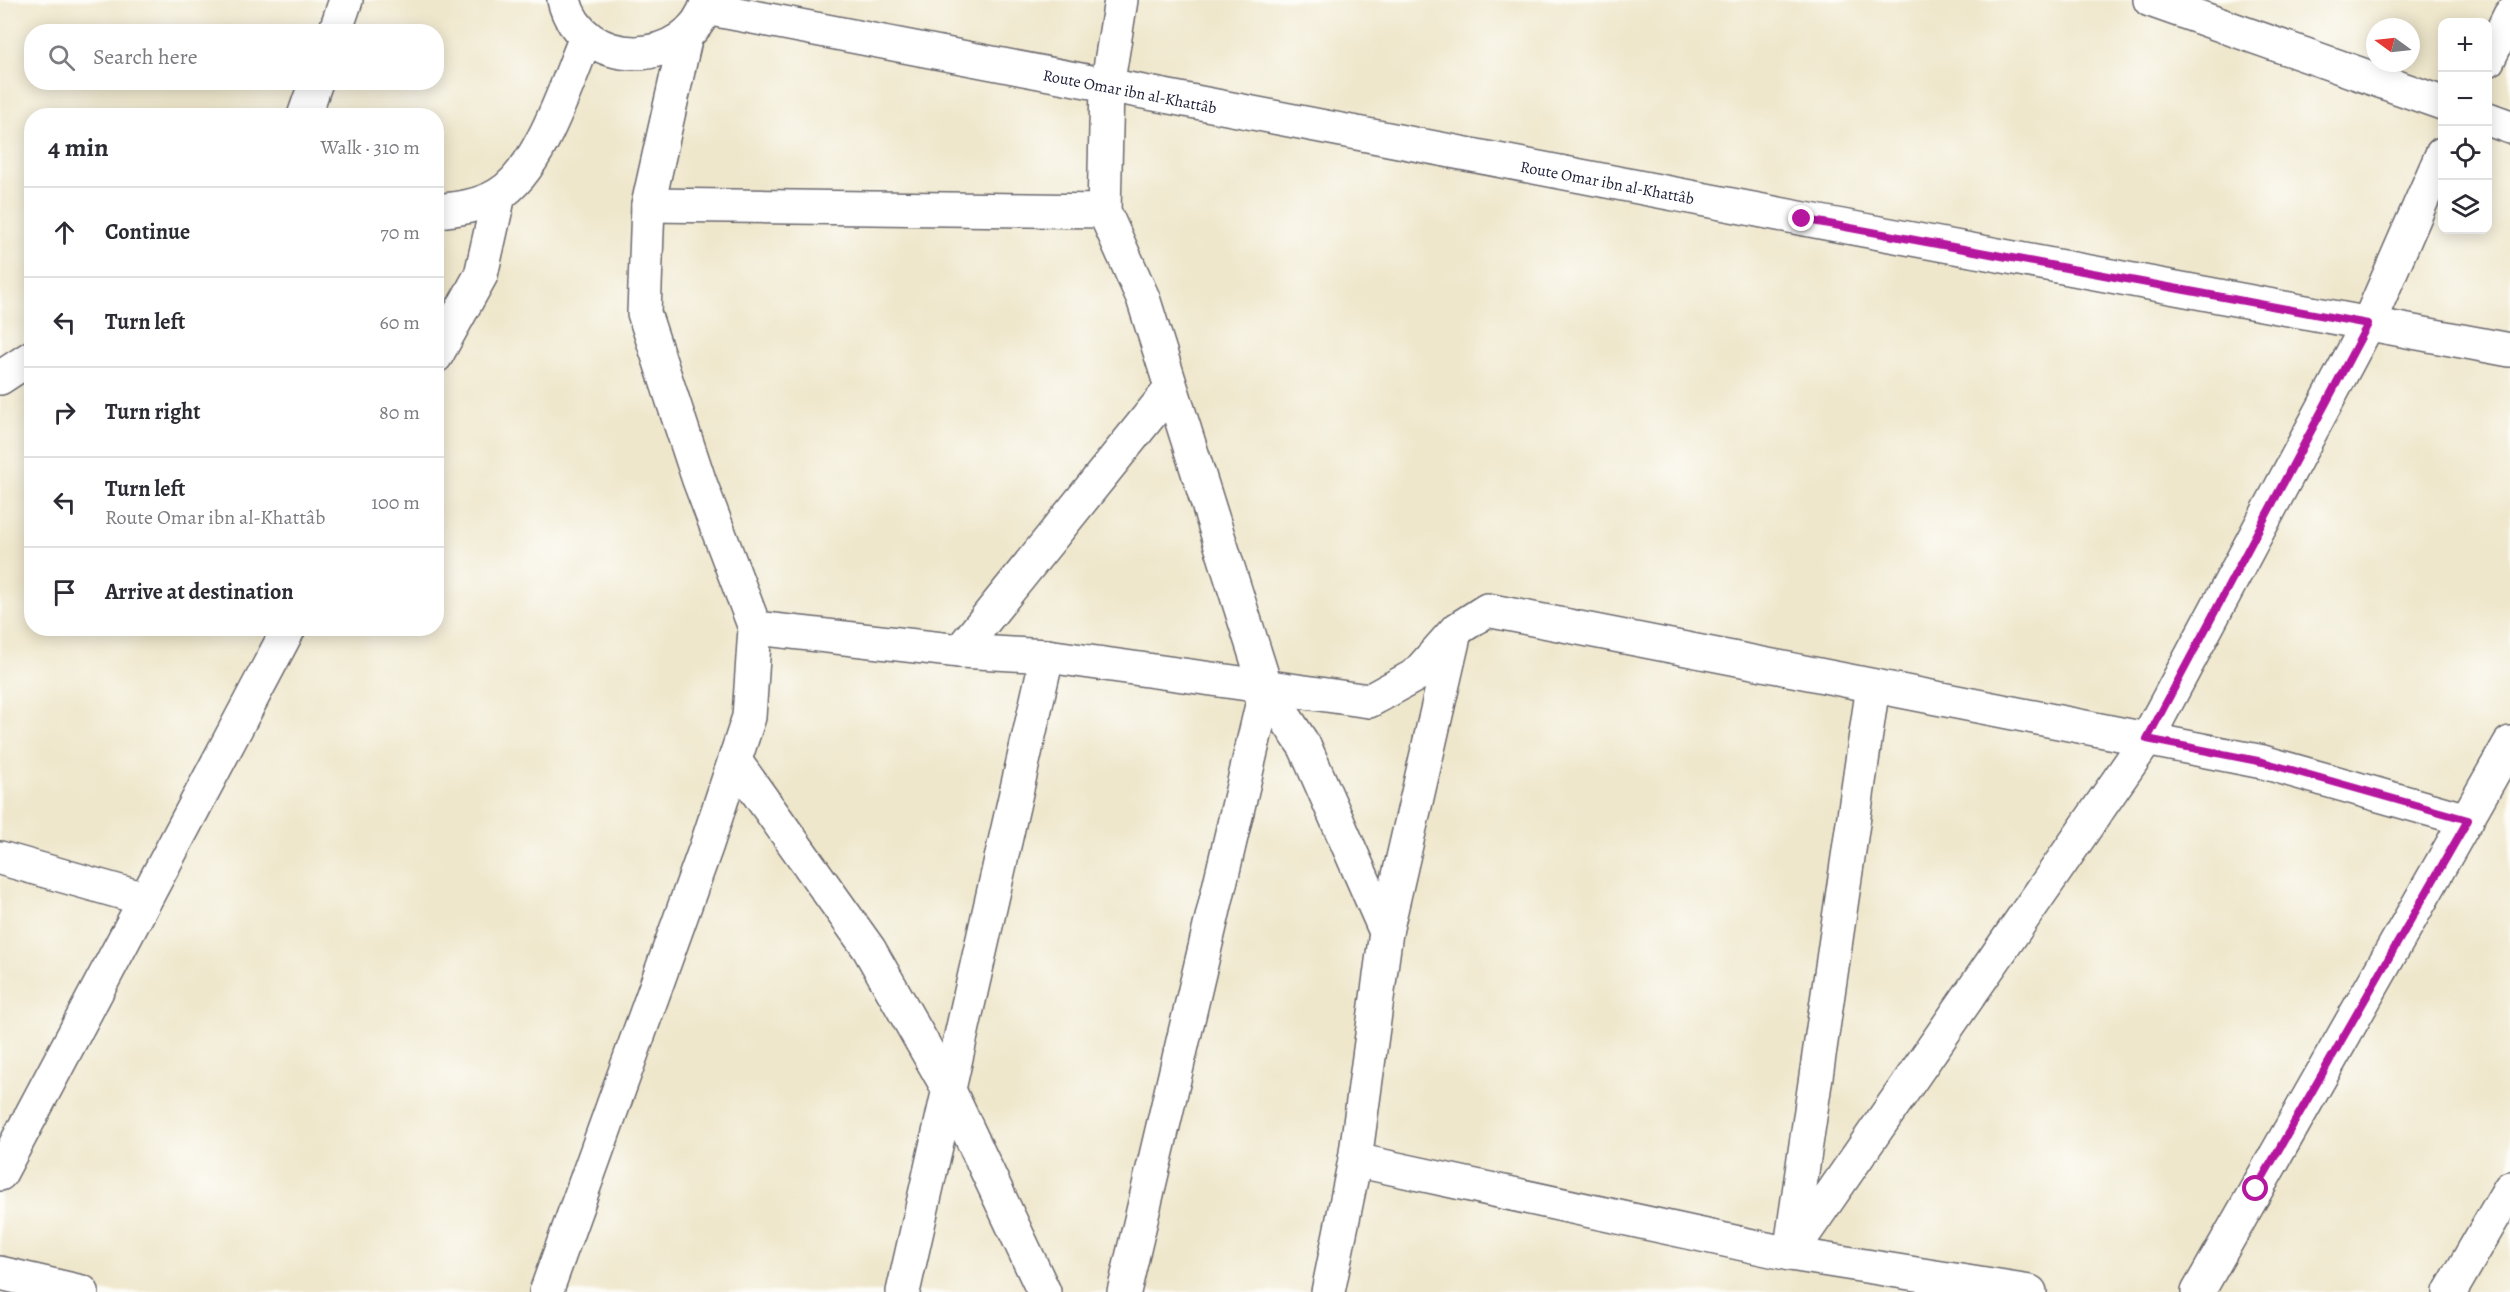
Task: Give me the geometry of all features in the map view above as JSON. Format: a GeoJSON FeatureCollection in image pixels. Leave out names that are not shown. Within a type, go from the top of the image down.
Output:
{"type":"FeatureCollection","features":[{"type":"Feature","properties":{"kind":"street"},"geometry":{"type":"LineString","coordinates":[[338,24],[346,0]]}},
{"type":"Feature","properties":{"kind":"street"},"geometry":{"type":"LineString","coordinates":[[564,0],[566,11],[586,37],[609,50],[636,54],[663,50],[686,35]]}},
{"type":"Feature","properties":{"kind":"street"},"geometry":{"type":"LineString","coordinates":[[1121,0],[1107,87],[1104,211],[1143,298],[1170,390],[1266,688],[1305,747],[1386,932]]}},
{"type":"Feature","properties":{"kind":"street"},"geometry":{"type":"LineString","coordinates":[[2150,0],[2438,102]]}},
{"type":"Feature","properties":{"kind":"street"},"geometry":{"type":"LineString","coordinates":[[546,1292],[749,717],[755,628],[699,480],[644,313],[648,206],[686,35],[707,4]]}},
{"type":"Feature","properties":{"kind":"street","name":"Route Omar ibn al-Khattâb"},"geometry":{"type":"LineString","coordinates":[[707,4],[1107,87],[2510,350]]}},
{"type":"Feature","properties":{"kind":"street"},"geometry":{"type":"LineString","coordinates":[[2492,50],[2510,15]]}},
{"type":"Feature","properties":{"kind":"street"},"geometry":{"type":"LineString","coordinates":[[444,210],[467,208],[499,195],[522,173],[540,145],[586,37]]}},
{"type":"Feature","properties":{"kind":"street"},"geometry":{"type":"LineString","coordinates":[[307,108],[313,90]]}},
{"type":"Feature","properties":{"kind":"street"},"geometry":{"type":"LineString","coordinates":[[2492,121],[2510,127]]}},
{"type":"Feature","properties":{"kind":"street"},"geometry":{"type":"LineString","coordinates":[[1790,1254],[2147,739],[2368,324],[2438,163]]}},
{"type":"Feature","properties":{"kind":"street"},"geometry":{"type":"LineString","coordinates":[[444,341],[480,274],[499,195]]}},
{"type":"Feature","properties":{"kind":"street"},"geometry":{"type":"LineString","coordinates":[[648,206],[1104,211]]}},
{"type":"Feature","properties":{"kind":"street"},"geometry":{"type":"LineString","coordinates":[[0,378],[24,362]]}},
{"type":"Feature","properties":{"kind":"street"},"geometry":{"type":"LineString","coordinates":[[960,651],[1170,390]]}},
{"type":"Feature","properties":{"kind":"street"},"geometry":{"type":"LineString","coordinates":[[755,628],[960,651],[1047,656],[1369,701],[1416,675],[1456,630],[1487,610],[2263,762],[2468,820]]}},
{"type":"Feature","properties":{"kind":"street"},"geometry":{"type":"LineString","coordinates":[[1328,1292],[1355,1160],[1386,932],[1456,630]]}},
{"type":"Feature","properties":{"kind":"street"},"geometry":{"type":"LineString","coordinates":[[0,1174],[285,636]]}},
{"type":"Feature","properties":{"kind":"street"},"geometry":{"type":"LineString","coordinates":[[903,1292],[1047,656]]}},
{"type":"Feature","properties":{"kind":"street"},"geometry":{"type":"LineString","coordinates":[[1790,1254],[1873,686]]}},
{"type":"Feature","properties":{"kind":"street"},"geometry":{"type":"LineString","coordinates":[[1124,1292],[1266,688]]}},
{"type":"Feature","properties":{"kind":"street"},"geometry":{"type":"LineString","coordinates":[[2198,1292],[2510,744]]}},
{"type":"Feature","properties":{"kind":"street"},"geometry":{"type":"LineString","coordinates":[[735,760],[869,950],[948,1088],[1044,1292]]}},
{"type":"Feature","properties":{"kind":"street"},"geometry":{"type":"LineString","coordinates":[[0,858],[145,899]]}},
{"type":"Feature","properties":{"kind":"street"},"geometry":{"type":"LineString","coordinates":[[1355,1160],[1790,1254],[2030,1292]]}},
{"type":"Feature","properties":{"kind":"street"},"geometry":{"type":"LineString","coordinates":[[2450,1292],[2510,1188]]}},
{"type":"Feature","properties":{"kind":"street"},"geometry":{"type":"LineString","coordinates":[[0,1273],[81,1292]]}},
{"type":"Feature","properties":{"kind":"route"},"geometry":{"type":"LineString","coordinates":[[1802,219],[2368,324],[2147,739],[2263,762],[2468,820],[2256,1189]]}}]}
